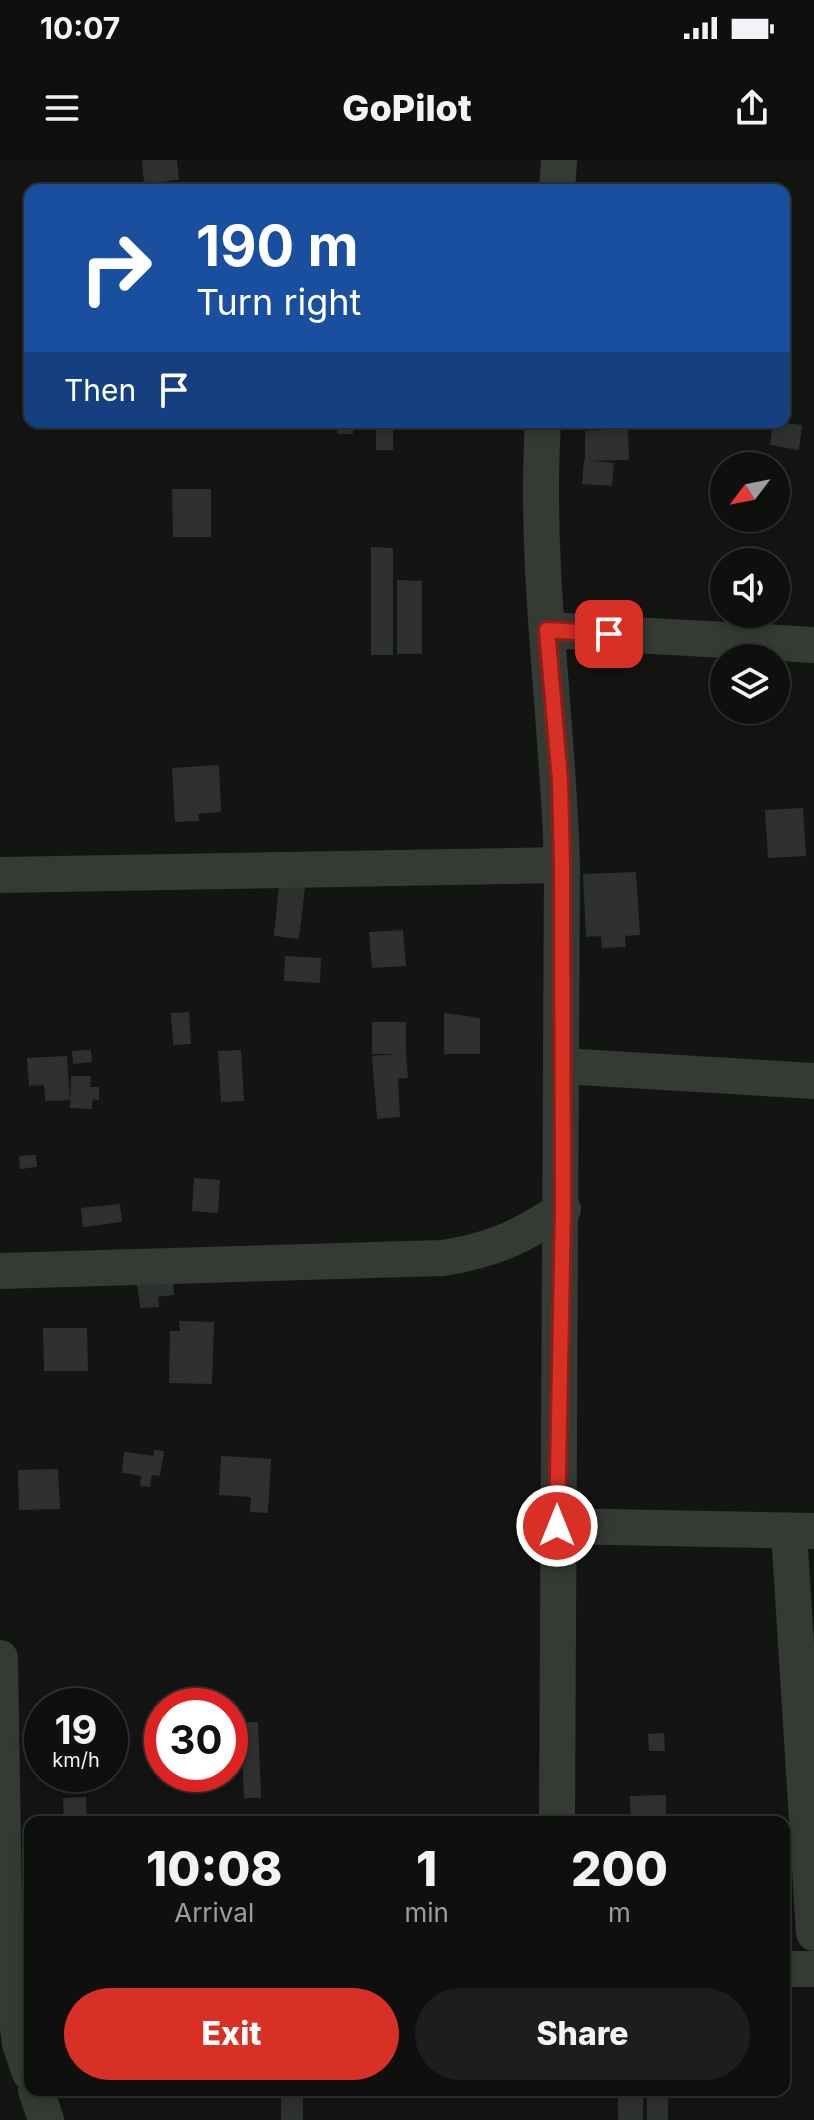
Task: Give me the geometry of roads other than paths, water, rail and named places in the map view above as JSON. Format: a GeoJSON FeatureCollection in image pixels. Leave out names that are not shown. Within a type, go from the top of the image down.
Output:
{"type":"FeatureCollection","features":[{"type":"Feature","properties":{"kind":"street"},"geometry":{"type":"LineString","coordinates":[[557,184],[559,160]]}},
{"type":"Feature","properties":{"kind":"street"},"geometry":{"type":"LineString","coordinates":[[543,428],[540,476],[547,630],[560,780],[562,865],[563,1209],[557,1526],[557,1816]]}},
{"type":"Feature","properties":{"kind":"street"},"geometry":{"type":"LineString","coordinates":[[547,630],[814,645]]}},
{"type":"Feature","properties":{"kind":"street"},"geometry":{"type":"LineString","coordinates":[[0,875],[562,865]]}},
{"type":"Feature","properties":{"kind":"street"},"geometry":{"type":"LineString","coordinates":[[562,1066],[814,1081]]}},
{"type":"Feature","properties":{"kind":"street"},"geometry":{"type":"LineString","coordinates":[[0,1271],[443,1258],[488,1250],[523,1235],[563,1209]]}},
{"type":"Feature","properties":{"kind":"street"},"geometry":{"type":"LineString","coordinates":[[557,1526],[802,1531],[814,1933]]}},
{"type":"Feature","properties":{"kind":"street"},"geometry":{"type":"LineString","coordinates":[[0,1658],[17,1912],[20,2044],[24,2056]]}},
{"type":"Feature","properties":{"kind":"street"},"geometry":{"type":"LineString","coordinates":[[790,1969],[814,1969]]}},
{"type":"Feature","properties":{"kind":"street"},"geometry":{"type":"LineString","coordinates":[[38,2096],[46,2120]]}}]}
